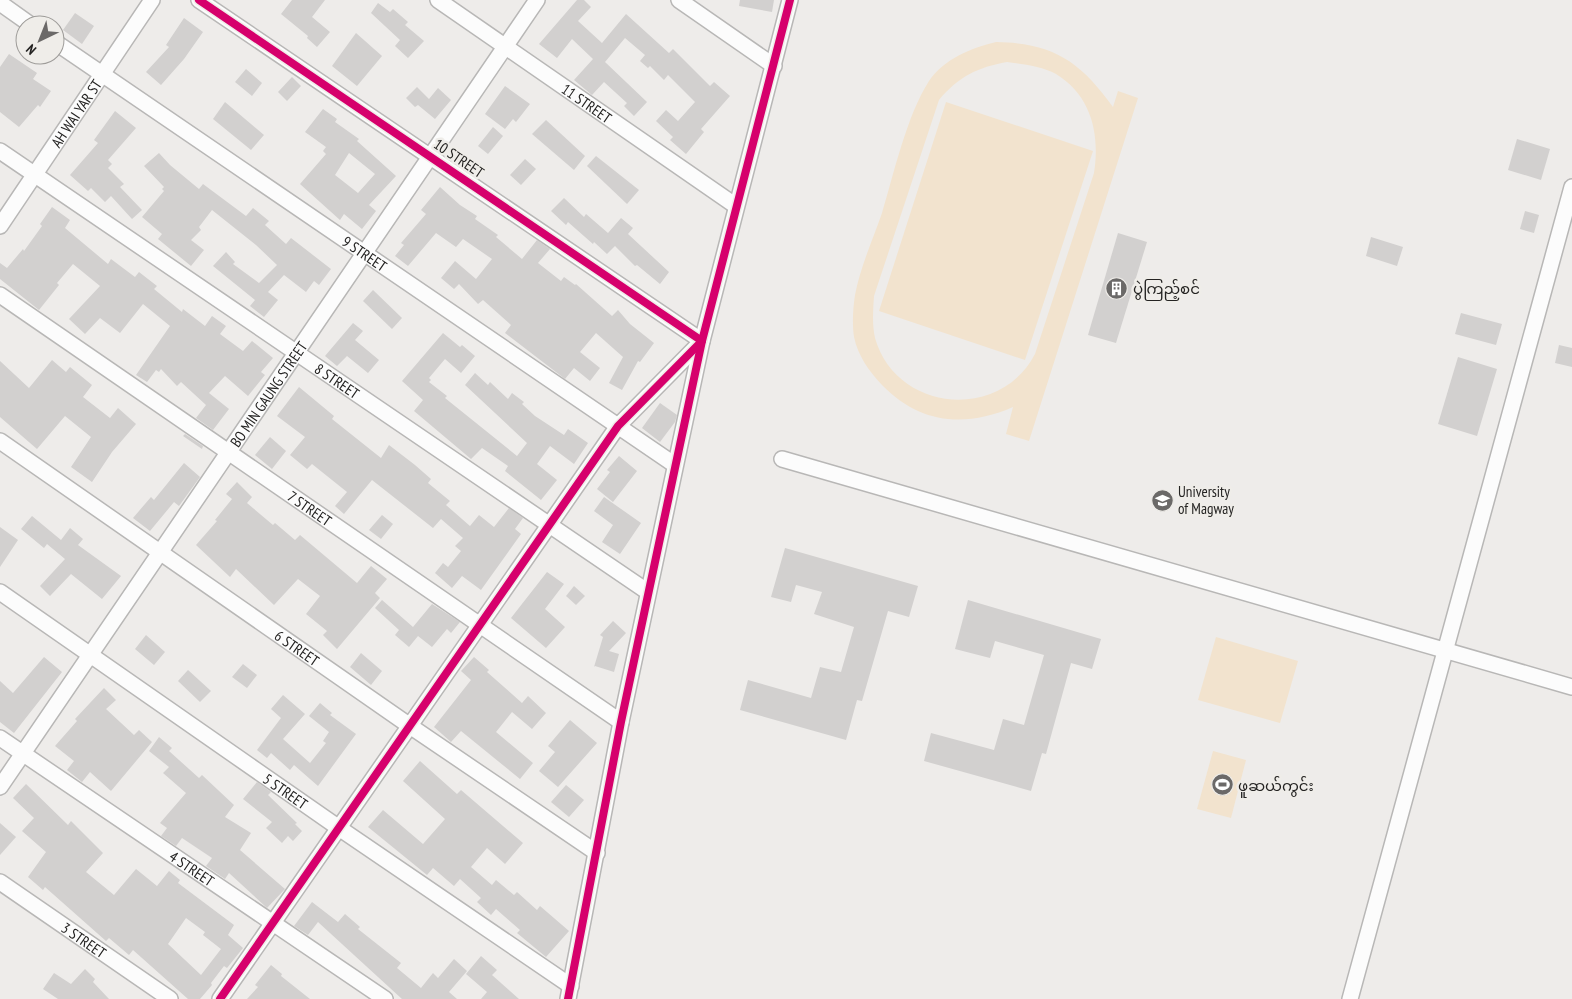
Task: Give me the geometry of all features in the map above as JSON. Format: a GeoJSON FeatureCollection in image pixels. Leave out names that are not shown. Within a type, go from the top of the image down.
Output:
{"type":"FeatureCollection","features":[{"type":"Feature","properties":{"kind":"street","name":"AH WAI YAR ST"},"geometry":{"type":"LineString","coordinates":[[0,226],[152,0]]}},
{"type":"Feature","properties":{"kind":"street","name":"10 STREET"},"geometry":{"type":"LineString","coordinates":[[199,0],[702,340]]}},
{"type":"Feature","properties":{"kind":"street","name":"11 STREET"},"geometry":{"type":"LineString","coordinates":[[438,0],[736,206]]}},
{"type":"Feature","properties":{"kind":"street","name":"BO MIN GAUNG STREET"},"geometry":{"type":"LineString","coordinates":[[0,788],[364,251],[537,0]]}},
{"type":"Feature","properties":{"kind":"street"},"geometry":{"type":"LineString","coordinates":[[679,0],[774,66]]}},
{"type":"Feature","properties":{"kind":"street"},"geometry":{"type":"LineString","coordinates":[[570,992],[621,722],[702,340],[790,0]]}},
{"type":"Feature","properties":{"kind":"street"},"geometry":{"type":"LineString","coordinates":[[0,3],[17,15]]}},
{"type":"Feature","properties":{"kind":"street","name":"9 STREET"},"geometry":{"type":"LineString","coordinates":[[65,49],[364,251],[675,465]]}},
{"type":"Feature","properties":{"kind":"street","name":"8 STREET"},"geometry":{"type":"LineString","coordinates":[[0,151],[648,592]]}},
{"type":"Feature","properties":{"kind":"street"},"geometry":{"type":"LineString","coordinates":[[1350,999],[1572,187]]}},
{"type":"Feature","properties":{"kind":"street","name":"7 STREET"},"geometry":{"type":"LineString","coordinates":[[0,295],[621,722]]}},
{"type":"Feature","properties":{"kind":"street"},"geometry":{"type":"LineString","coordinates":[[220,999],[618,426],[702,340]]}},
{"type":"Feature","properties":{"kind":"street","name":"6 STREET"},"geometry":{"type":"LineString","coordinates":[[0,441],[159,553],[597,853]]}},
{"type":"Feature","properties":{"kind":"street"},"geometry":{"type":"LineString","coordinates":[[782,459],[1572,687]]}},
{"type":"Feature","properties":{"kind":"street","name":"5 STREET"},"geometry":{"type":"LineString","coordinates":[[0,592],[570,992]]}},
{"type":"Feature","properties":{"kind":"street","name":"4 STREET"},"geometry":{"type":"LineString","coordinates":[[0,738],[385,999]]}},
{"type":"Feature","properties":{"kind":"street","name":"3 STREET"},"geometry":{"type":"LineString","coordinates":[[0,882],[170,999]]}},
{"type":"Feature","properties":{"kind":"shaded area"},"geometry":{"type":"Polygon","coordinates":[[[996,42],[1034,46],[1064,58],[1077,66],[1089,78],[1113,107],[1118,91],[1138,98],[1029,441],[1006,434],[1013,407],[995,414],[960,420],[927,415],[912,408],[882,385],[873,374],[858,351],[853,332],[854,300],[860,274],[882,213],[914,110],[929,81],[942,66],[968,51],[996,42]],[[1007,62],[969,74],[954,85],[939,100],[874,296],[873,322],[875,338],[886,363],[904,381],[926,394],[950,399],[975,398],[998,391],[1019,376],[1035,354],[1094,173],[1096,145],[1094,131],[1091,117],[1078,93],[1051,71],[1007,62]]]}},
{"type":"Feature","properties":{"kind":"shaded area"},"geometry":{"type":"Polygon","coordinates":[[[946,102],[1093,151],[1025,360],[879,311],[946,102]]]}},
{"type":"Feature","properties":{"kind":"shaded area"},"geometry":{"type":"Polygon","coordinates":[[[1216,637],[1298,661],[1280,723],[1198,700],[1216,637]]]}},
{"type":"Feature","properties":{"kind":"shaded area","name":"ဖူဆယ်ကွင်း"},"geometry":{"type":"Polygon","coordinates":[[[1213,751],[1246,760],[1231,818],[1197,809],[1213,751]]]}},
{"type":"Feature","properties":{"kind":"building"},"geometry":{"type":"Polygon","coordinates":[[[292,0],[325,0],[312,17],[330,32],[317,47],[307,38],[308,36],[281,14],[292,0]]]}},
{"type":"Feature","properties":{"kind":"building"},"geometry":{"type":"Polygon","coordinates":[[[577,0],[584,0],[591,7],[578,21],[602,43],[626,14],[669,53],[673,49],[710,86],[714,82],[730,96],[701,129],[704,132],[686,154],[670,140],[673,137],[656,121],[666,110],[678,121],[695,102],[668,75],[664,80],[650,66],[648,68],[640,61],[645,55],[625,38],[605,62],[647,102],[634,116],[624,106],[627,103],[604,82],[592,95],[574,80],[593,59],[572,39],[557,58],[539,44],[577,0]]]}},
{"type":"Feature","properties":{"kind":"building"},"geometry":{"type":"Polygon","coordinates":[[[740,0],[774,0],[772,12],[739,6],[740,0]]]}},
{"type":"Feature","properties":{"kind":"building"},"geometry":{"type":"Polygon","coordinates":[[[378,3],[390,12],[393,9],[408,22],[405,25],[424,41],[408,58],[395,46],[400,40],[371,13],[378,3]]]}},
{"type":"Feature","properties":{"kind":"building"},"geometry":{"type":"Polygon","coordinates":[[[75,13],[94,26],[82,44],[65,31],[65,27],[75,13]]]}},
{"type":"Feature","properties":{"kind":"building"},"geometry":{"type":"Polygon","coordinates":[[[184,18],[203,32],[184,59],[161,85],[146,72],[169,47],[166,45],[184,18]]]}},
{"type":"Feature","properties":{"kind":"building"},"geometry":{"type":"Polygon","coordinates":[[[356,33],[382,56],[357,86],[332,66],[356,33]]]}},
{"type":"Feature","properties":{"kind":"building"},"geometry":{"type":"Polygon","coordinates":[[[9,54],[15,58],[15,65],[25,65],[37,73],[33,79],[51,91],[40,107],[38,105],[19,127],[0,112],[0,67],[9,54]]]}},
{"type":"Feature","properties":{"kind":"building"},"geometry":{"type":"Polygon","coordinates":[[[246,69],[262,83],[252,96],[235,82],[246,69]]]}},
{"type":"Feature","properties":{"kind":"building"},"geometry":{"type":"Polygon","coordinates":[[[292,77],[301,86],[287,101],[278,92],[292,77]]]}},
{"type":"Feature","properties":{"kind":"building"},"geometry":{"type":"Polygon","coordinates":[[[505,86],[530,104],[516,122],[513,119],[505,129],[485,114],[505,86]]]}},
{"type":"Feature","properties":{"kind":"building"},"geometry":{"type":"Polygon","coordinates":[[[417,87],[429,99],[438,88],[451,100],[435,119],[418,105],[415,107],[406,98],[417,87]]]}},
{"type":"Feature","properties":{"kind":"building"},"geometry":{"type":"Polygon","coordinates":[[[225,102],[264,135],[251,150],[213,119],[225,102]]]}},
{"type":"Feature","properties":{"kind":"building"},"geometry":{"type":"Polygon","coordinates":[[[323,109],[337,119],[335,122],[359,139],[357,141],[396,176],[369,205],[376,211],[362,229],[344,214],[340,220],[300,184],[326,154],[323,151],[326,147],[305,132],[323,109]],[[349,153],[335,175],[358,193],[375,174],[349,153]]]}},
{"type":"Feature","properties":{"kind":"building"},"geometry":{"type":"Polygon","coordinates":[[[115,111],[136,128],[108,160],[112,164],[108,168],[124,184],[120,187],[142,210],[132,219],[111,196],[105,202],[91,188],[88,191],[70,175],[98,143],[94,140],[115,111]]]}},
{"type":"Feature","properties":{"kind":"building"},"geometry":{"type":"Polygon","coordinates":[[[546,120],[585,156],[574,170],[532,134],[546,120]]]}},
{"type":"Feature","properties":{"kind":"building"},"geometry":{"type":"Polygon","coordinates":[[[493,127],[503,136],[488,154],[478,146],[493,127]]]}},
{"type":"Feature","properties":{"kind":"building"},"geometry":{"type":"Polygon","coordinates":[[[1517,139],[1550,149],[1541,180],[1508,170],[1517,139]]]}},
{"type":"Feature","properties":{"kind":"building"},"geometry":{"type":"Polygon","coordinates":[[[159,153],[170,165],[199,189],[203,184],[246,216],[253,208],[269,221],[265,225],[286,244],[291,238],[331,269],[319,285],[314,281],[306,292],[284,275],[268,292],[278,300],[264,317],[250,306],[255,300],[213,266],[226,252],[235,262],[233,264],[259,283],[277,265],[256,245],[212,210],[199,227],[201,230],[191,240],[204,250],[191,266],[158,239],[162,234],[142,217],[164,191],[162,189],[164,187],[144,166],[159,153]]]}},
{"type":"Feature","properties":{"kind":"building"},"geometry":{"type":"Polygon","coordinates":[[[596,156],[639,190],[627,204],[587,166],[596,156]]]}},
{"type":"Feature","properties":{"kind":"building"},"geometry":{"type":"Polygon","coordinates":[[[525,159],[536,169],[521,185],[510,175],[525,159]]]}},
{"type":"Feature","properties":{"kind":"building"},"geometry":{"type":"Polygon","coordinates":[[[440,187],[460,205],[477,216],[475,219],[498,235],[496,237],[522,259],[537,240],[550,249],[538,263],[561,281],[564,277],[576,284],[612,316],[618,310],[630,324],[654,343],[640,362],[638,361],[622,390],[609,383],[623,357],[596,333],[580,352],[600,368],[590,381],[574,368],[565,379],[505,333],[511,325],[483,300],[478,304],[459,284],[454,289],[441,278],[455,261],[476,279],[492,259],[463,239],[456,247],[436,233],[408,266],[395,256],[404,245],[401,243],[426,214],[421,210],[440,187]]]}},
{"type":"Feature","properties":{"kind":"building"},"geometry":{"type":"Polygon","coordinates":[[[564,198],[584,217],[586,214],[608,233],[621,218],[633,228],[628,234],[669,272],[660,284],[637,265],[635,266],[615,246],[607,254],[568,222],[566,225],[551,211],[564,198]]]}},
{"type":"Feature","properties":{"kind":"building"},"geometry":{"type":"Polygon","coordinates":[[[52,207],[70,220],[65,228],[108,264],[111,259],[135,277],[139,272],[157,286],[154,289],[182,312],[183,309],[205,326],[212,316],[226,326],[220,334],[243,351],[252,341],[273,358],[261,372],[265,375],[248,396],[225,376],[209,393],[229,409],[213,430],[196,418],[206,405],[181,382],[177,386],[161,369],[159,372],[156,370],[147,382],[136,375],[170,326],[143,304],[120,333],[100,318],[85,334],[69,319],[100,286],[73,264],[57,283],[59,285],[39,310],[0,279],[0,263],[7,268],[23,249],[24,251],[42,226],[40,224],[52,207]]]}},
{"type":"Feature","properties":{"kind":"building"},"geometry":{"type":"Polygon","coordinates":[[[1525,211],[1539,215],[1534,233],[1520,229],[1525,211]]]}},
{"type":"Feature","properties":{"kind":"building","name":"ပွဲကြည့်စင်"},"geometry":{"type":"Polygon","coordinates":[[[1118,233],[1147,242],[1116,343],[1088,335],[1118,233]]]}},
{"type":"Feature","properties":{"kind":"building"},"geometry":{"type":"Polygon","coordinates":[[[1371,237],[1403,247],[1397,266],[1366,256],[1371,237]]]}},
{"type":"Feature","properties":{"kind":"building"},"geometry":{"type":"Polygon","coordinates":[[[373,290],[402,318],[392,329],[363,301],[373,290]]]}},
{"type":"Feature","properties":{"kind":"building"},"geometry":{"type":"Polygon","coordinates":[[[1461,313],[1502,324],[1496,345],[1455,334],[1461,313]]]}},
{"type":"Feature","properties":{"kind":"building"},"geometry":{"type":"Polygon","coordinates":[[[353,323],[363,331],[355,340],[379,360],[368,373],[347,356],[337,366],[325,356],[353,323]]]}},
{"type":"Feature","properties":{"kind":"building"},"geometry":{"type":"Polygon","coordinates":[[[443,333],[475,356],[461,373],[445,359],[429,378],[431,380],[429,382],[447,396],[445,398],[517,456],[527,443],[465,385],[475,373],[488,385],[490,382],[508,399],[512,393],[524,402],[522,404],[535,416],[564,435],[568,429],[588,443],[574,464],[550,446],[537,464],[557,480],[541,500],[505,471],[508,466],[482,448],[471,459],[414,411],[423,400],[402,381],[443,333]]]}},
{"type":"Feature","properties":{"kind":"building"},"geometry":{"type":"Polygon","coordinates":[[[1559,345],[1572,348],[1572,367],[1555,363],[1559,345]]]}},
{"type":"Feature","properties":{"kind":"building"},"geometry":{"type":"Polygon","coordinates":[[[1458,357],[1497,369],[1477,436],[1438,424],[1458,357]]]}},
{"type":"Feature","properties":{"kind":"building"},"geometry":{"type":"Polygon","coordinates":[[[52,360],[66,372],[70,367],[92,385],[83,397],[110,418],[118,408],[136,424],[112,452],[92,482],[71,467],[91,437],[65,416],[37,449],[0,417],[0,361],[29,388],[52,360]]]}},
{"type":"Feature","properties":{"kind":"building"},"geometry":{"type":"Polygon","coordinates":[[[299,387],[334,416],[332,419],[381,458],[389,445],[415,465],[431,479],[428,483],[450,501],[446,505],[470,526],[479,515],[494,527],[509,508],[523,518],[515,529],[521,534],[481,590],[462,576],[452,588],[435,573],[443,563],[448,567],[461,551],[455,546],[463,538],[441,519],[433,528],[372,480],[344,514],[335,506],[347,492],[312,464],[307,469],[290,455],[305,437],[277,416],[299,387]]]}},
{"type":"Feature","properties":{"kind":"building"},"geometry":{"type":"Polygon","coordinates":[[[660,403],[677,415],[675,422],[660,442],[642,428],[660,403]]]}},
{"type":"Feature","properties":{"kind":"building"},"geometry":{"type":"Polygon","coordinates":[[[185,434],[203,446],[202,449],[183,436],[185,434]]]}},
{"type":"Feature","properties":{"kind":"building"},"geometry":{"type":"Polygon","coordinates":[[[270,437],[286,451],[272,469],[255,455],[270,437]]]}},
{"type":"Feature","properties":{"kind":"building"},"geometry":{"type":"Polygon","coordinates":[[[619,456],[637,471],[613,502],[597,489],[610,472],[607,470],[619,456]]]}},
{"type":"Feature","properties":{"kind":"building"},"geometry":{"type":"Polygon","coordinates":[[[184,463],[200,477],[179,506],[174,502],[150,531],[133,518],[151,497],[154,500],[184,463]]]}},
{"type":"Feature","properties":{"kind":"building"},"geometry":{"type":"Polygon","coordinates":[[[237,482],[252,497],[247,503],[273,525],[275,523],[295,540],[300,535],[357,583],[371,566],[387,579],[375,593],[380,598],[337,649],[323,635],[327,631],[306,614],[320,596],[298,579],[274,605],[236,569],[230,577],[196,545],[217,521],[215,520],[232,499],[226,494],[237,482]]]}},
{"type":"Feature","properties":{"kind":"building"},"geometry":{"type":"Polygon","coordinates":[[[604,497],[641,523],[620,554],[602,542],[613,525],[594,511],[604,497]]]}},
{"type":"Feature","properties":{"kind":"building"},"geometry":{"type":"Polygon","coordinates":[[[382,515],[393,524],[381,539],[369,530],[382,515]]]}},
{"type":"Feature","properties":{"kind":"building"},"geometry":{"type":"Polygon","coordinates":[[[32,516],[61,540],[70,528],[83,539],[78,545],[121,576],[102,599],[71,574],[50,596],[40,586],[65,559],[47,544],[44,548],[21,529],[32,516]]]}},
{"type":"Feature","properties":{"kind":"building"},"geometry":{"type":"Polygon","coordinates":[[[0,527],[18,540],[0,567],[0,527]]]}},
{"type":"Feature","properties":{"kind":"building"},"geometry":{"type":"Polygon","coordinates":[[[785,548],[918,586],[909,617],[888,611],[862,701],[857,700],[846,740],[740,710],[748,680],[811,698],[820,667],[841,672],[854,627],[814,614],[822,592],[796,585],[791,602],[771,597],[785,548]]]}},
{"type":"Feature","properties":{"kind":"building"},"geometry":{"type":"Polygon","coordinates":[[[547,572],[564,584],[545,609],[565,627],[546,648],[511,618],[547,572]]]}},
{"type":"Feature","properties":{"kind":"building"},"geometry":{"type":"Polygon","coordinates":[[[574,586],[585,596],[576,605],[566,596],[574,586]]]}},
{"type":"Feature","properties":{"kind":"building"},"geometry":{"type":"Polygon","coordinates":[[[382,600],[413,627],[432,604],[460,622],[451,633],[447,629],[432,647],[418,636],[409,647],[395,635],[399,630],[375,608],[382,600]]]}},
{"type":"Feature","properties":{"kind":"building"},"geometry":{"type":"Polygon","coordinates":[[[968,600],[1101,639],[1092,669],[1071,663],[1046,754],[1042,753],[1031,791],[924,761],[931,733],[994,750],[1003,719],[1024,725],[1044,655],[995,641],[990,658],[955,649],[968,600]]]}},
{"type":"Feature","properties":{"kind":"building"},"geometry":{"type":"Polygon","coordinates":[[[613,621],[626,633],[609,651],[619,654],[614,672],[594,667],[603,637],[600,635],[613,621]]]}},
{"type":"Feature","properties":{"kind":"building"},"geometry":{"type":"Polygon","coordinates":[[[146,635],[165,652],[154,665],[135,649],[146,635]]]}},
{"type":"Feature","properties":{"kind":"building"},"geometry":{"type":"Polygon","coordinates":[[[361,653],[382,671],[371,685],[350,667],[361,653]]]}},
{"type":"Feature","properties":{"kind":"building"},"geometry":{"type":"Polygon","coordinates":[[[44,657],[62,672],[14,733],[0,722],[0,681],[13,693],[44,657]]]}},
{"type":"Feature","properties":{"kind":"building"},"geometry":{"type":"Polygon","coordinates":[[[474,657],[489,670],[487,672],[522,703],[528,696],[546,713],[532,729],[512,712],[496,732],[533,763],[520,779],[461,731],[451,742],[434,727],[471,680],[461,671],[474,657]]]}},
{"type":"Feature","properties":{"kind":"building"},"geometry":{"type":"Polygon","coordinates":[[[243,664],[257,675],[247,688],[232,677],[243,664]]]}},
{"type":"Feature","properties":{"kind":"building"},"geometry":{"type":"Polygon","coordinates":[[[188,670],[211,691],[200,702],[178,681],[188,670]]]}},
{"type":"Feature","properties":{"kind":"building"},"geometry":{"type":"Polygon","coordinates":[[[104,688],[116,700],[106,709],[134,735],[139,730],[152,742],[111,791],[90,772],[82,782],[67,770],[74,761],[55,746],[77,721],[75,719],[104,688]]]}},
{"type":"Feature","properties":{"kind":"building"},"geometry":{"type":"Polygon","coordinates":[[[283,695],[305,714],[283,739],[310,763],[326,743],[323,741],[329,732],[309,716],[320,703],[332,713],[330,715],[356,734],[318,786],[294,765],[290,770],[271,753],[267,758],[257,750],[281,718],[271,709],[283,695]]]}},
{"type":"Feature","properties":{"kind":"building"},"geometry":{"type":"Polygon","coordinates":[[[570,720],[597,743],[558,787],[539,771],[555,752],[548,746],[570,720]]]}},
{"type":"Feature","properties":{"kind":"building"},"geometry":{"type":"Polygon","coordinates":[[[159,737],[172,748],[169,751],[199,778],[202,775],[234,805],[225,817],[251,833],[240,850],[285,889],[267,908],[229,873],[225,879],[206,866],[212,858],[182,838],[176,846],[161,836],[167,828],[160,823],[186,793],[163,773],[169,767],[149,751],[159,737]]]}},
{"type":"Feature","properties":{"kind":"building"},"geometry":{"type":"Polygon","coordinates":[[[420,761],[457,794],[461,790],[523,843],[505,864],[487,848],[471,867],[492,885],[496,880],[514,895],[517,892],[537,910],[540,906],[569,931],[546,957],[517,933],[520,930],[496,909],[491,915],[477,902],[481,898],[460,879],[454,886],[433,868],[427,875],[368,827],[383,810],[423,844],[445,819],[403,781],[420,761]]]}},
{"type":"Feature","properties":{"kind":"building"},"geometry":{"type":"Polygon","coordinates":[[[257,782],[271,792],[268,795],[297,823],[295,824],[302,831],[293,841],[288,836],[282,843],[266,828],[272,822],[243,799],[257,782]]]}},
{"type":"Feature","properties":{"kind":"building"},"geometry":{"type":"Polygon","coordinates":[[[26,784],[68,825],[71,821],[103,853],[86,872],[114,895],[136,869],[157,886],[169,871],[180,880],[178,883],[234,925],[228,935],[243,948],[227,968],[224,966],[200,999],[188,999],[133,950],[129,955],[109,938],[106,941],[45,887],[43,890],[28,877],[46,852],[22,831],[34,818],[13,798],[26,784]],[[186,918],[168,944],[201,975],[221,949],[203,935],[205,932],[186,918]]]}},
{"type":"Feature","properties":{"kind":"building"},"geometry":{"type":"Polygon","coordinates":[[[566,785],[584,800],[569,817],[551,802],[566,785]]]}},
{"type":"Feature","properties":{"kind":"building"},"geometry":{"type":"Polygon","coordinates":[[[0,823],[16,837],[0,855],[0,823]]]}},
{"type":"Feature","properties":{"kind":"building"},"geometry":{"type":"Polygon","coordinates":[[[312,902],[338,922],[345,914],[360,927],[358,929],[401,963],[397,968],[421,988],[433,973],[438,978],[454,959],[467,971],[449,992],[457,999],[402,999],[318,922],[308,935],[294,926],[312,902]]]}},
{"type":"Feature","properties":{"kind":"building"},"geometry":{"type":"Polygon","coordinates":[[[481,956],[497,970],[492,975],[519,999],[481,999],[487,992],[466,974],[481,956]]]}},
{"type":"Feature","properties":{"kind":"building"},"geometry":{"type":"Polygon","coordinates":[[[271,965],[282,974],[281,976],[310,999],[247,999],[258,987],[255,985],[271,965]]]}},
{"type":"Feature","properties":{"kind":"building"},"geometry":{"type":"Polygon","coordinates":[[[85,969],[95,979],[93,982],[109,999],[58,999],[43,989],[54,973],[71,984],[85,969]]]}},
{"type":"Feature","properties":{"kind":"cycle path"},"geometry":{"type":"LineString","coordinates":[[199,0],[702,341],[621,722],[568,999]]}},
{"type":"Feature","properties":{"kind":"cycle path"},"geometry":{"type":"LineString","coordinates":[[220,999],[618,426],[702,341],[790,0]]}},
{"type":"Feature","properties":{"kind":"place","name":"ပွဲကြည့်စင်"},"geometry":{"type":"Point","coordinates":[1117,288]}},
{"type":"Feature","properties":{"kind":"place","name":"University of Magway"},"geometry":{"type":"Point","coordinates":[1162,500]}},
{"type":"Feature","properties":{"kind":"place","name":"ဖူဆယ်ကွင်း"},"geometry":{"type":"Point","coordinates":[1222,785]}}]}
